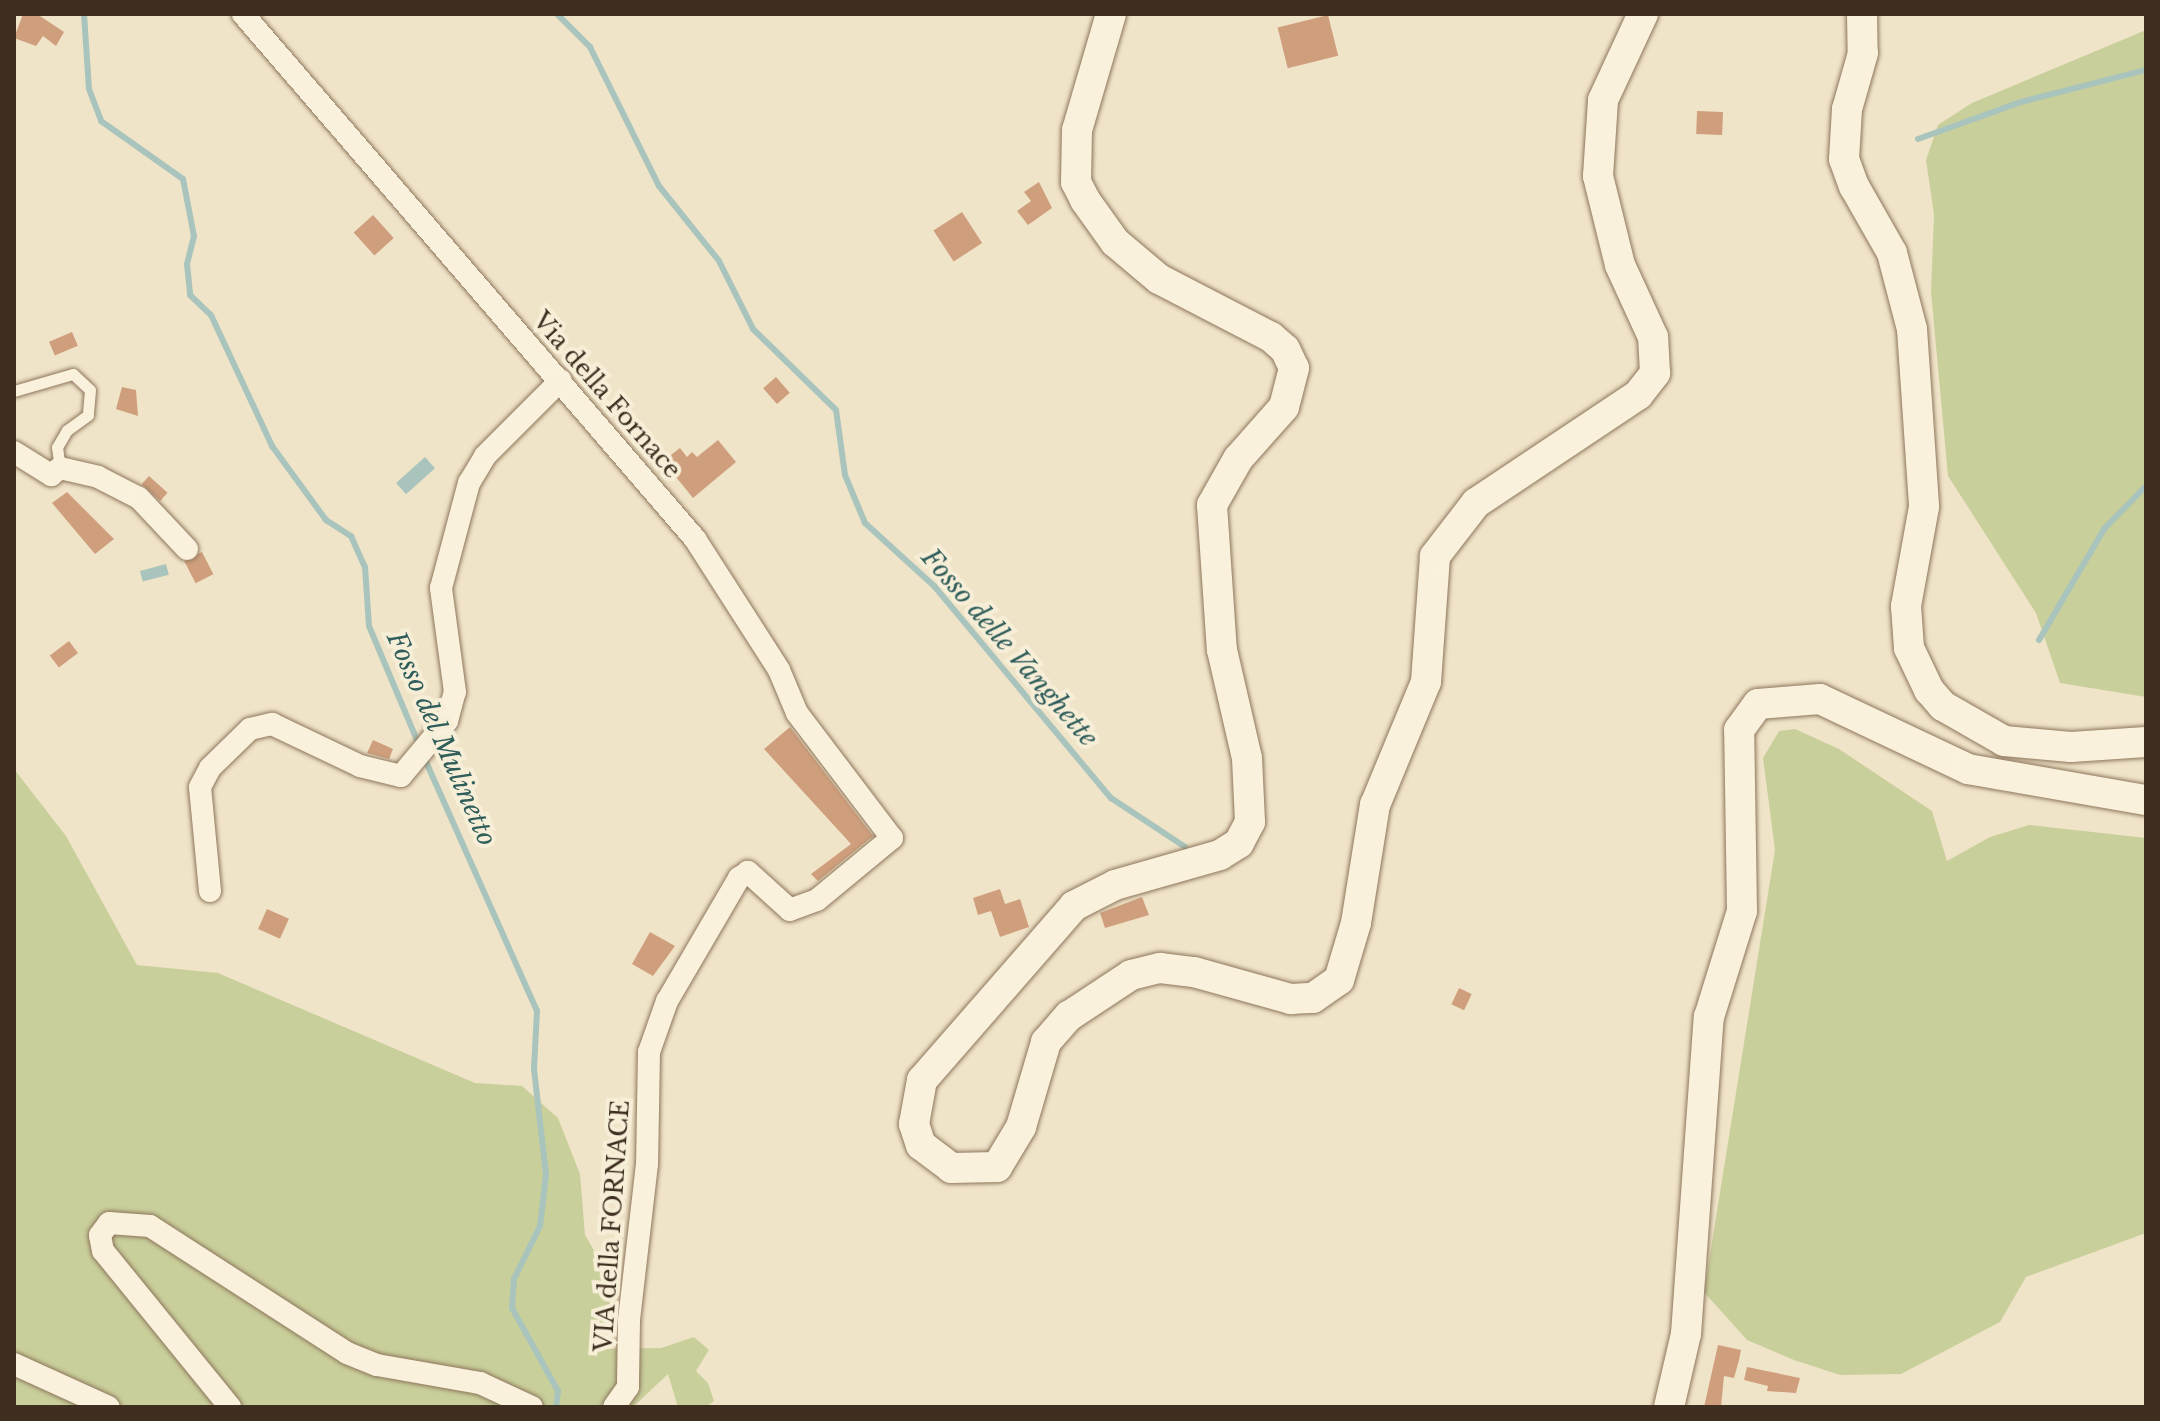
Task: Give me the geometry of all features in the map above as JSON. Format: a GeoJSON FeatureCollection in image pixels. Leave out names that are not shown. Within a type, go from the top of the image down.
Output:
{"type":"FeatureCollection","features":[{"type":"Feature","properties":{"kind":"main road"},"geometry":{"type":"LineString","coordinates":[[1111,14],[1077,130],[1076,182],[1085,200],[1115,242],[1159,279],[1271,337],[1294,368],[1284,407],[1238,459],[1212,505],[1222,650],[1247,758],[1250,822],[1239,843],[1220,855],[1115,885],[1074,906],[922,1080],[914,1124],[921,1145],[934,1159],[961,1169],[997,1167],[1021,1127],[1046,1042],[1069,1016],[1131,975],[1160,968],[1194,972],[1291,999],[1327,992],[1339,980],[1354,937],[1375,805],[1426,682],[1435,556],[1476,503],[1638,395],[1655,373],[1653,337],[1620,265],[1598,176],[1603,100],[1643,14]]}},
{"type":"Feature","properties":{"kind":"main road"},"geometry":{"type":"LineString","coordinates":[[1862,14],[1863,53],[1847,109],[1844,159],[1892,253],[1912,329],[1924,507],[1906,606],[1909,648],[1929,690],[1943,706],[2004,741],[2071,747],[2146,742]]}},
{"type":"Feature","properties":{"kind":"main road"},"geometry":{"type":"LineString","coordinates":[[1669,1407],[1687,1320],[1695,1153],[1709,1017],[1742,911],[1739,730],[1752,711],[1773,700],[1820,699],[1968,769],[2146,800]]}},
{"type":"Feature","properties":{"kind":"street","name":"Via della Fornace"},"geometry":{"type":"LineString","coordinates":[[243,14],[695,539],[779,670],[805,724],[892,838]]}},
{"type":"Feature","properties":{"kind":"street"},"geometry":{"type":"LineString","coordinates":[[210,891],[200,787],[210,768],[250,729],[272,724],[387,776],[401,776],[453,707],[441,588],[469,483],[485,456],[561,380]]}},
{"type":"Feature","properties":{"kind":"street"},"geometry":{"type":"LineString","coordinates":[[14,452],[51,475],[60,468],[98,477],[139,498],[187,549]]}},
{"type":"Feature","properties":{"kind":"street","name":"VIA della FORNACE"},"geometry":{"type":"LineString","coordinates":[[614,1407],[628,1387],[629,1320],[647,1164],[649,1052],[667,1001],[739,878],[748,872],[790,910],[817,900],[892,838]]}},
{"type":"Feature","properties":{"kind":"street"},"geometry":{"type":"LineString","coordinates":[[230,1407],[103,1251],[100,1235],[109,1223],[150,1226],[347,1353],[377,1365],[480,1383],[532,1407]]}},
{"type":"Feature","properties":{"kind":"street"},"geometry":{"type":"LineString","coordinates":[[14,1364],[109,1407]]}},
{"type":"Feature","properties":{"kind":"lane"},"geometry":{"type":"LineString","coordinates":[[14,391],[73,374],[90,390],[88,415],[67,430],[57,447],[60,468]]}},
{"type":"Feature","properties":{"kind":"green space"},"geometry":{"type":"Polygon","coordinates":[[[2146,30],[2146,697],[2060,683],[2036,613],[1948,476],[1931,292],[1934,214],[1926,160],[1938,125],[1972,103],[2146,30]]]}},
{"type":"Feature","properties":{"kind":"green space"},"geometry":{"type":"Polygon","coordinates":[[[1795,729],[1839,749],[1932,811],[1947,861],[1990,837],[2029,825],[2146,838],[2146,1233],[2026,1277],[2000,1322],[1901,1374],[1840,1375],[1794,1360],[1747,1340],[1704,1292],[1775,850],[1763,758],[1779,731],[1795,729]]]}},
{"type":"Feature","properties":{"kind":"green space"},"geometry":{"type":"Polygon","coordinates":[[[14,769],[66,836],[137,965],[218,973],[475,1083],[522,1086],[558,1118],[580,1174],[585,1235],[603,1266],[619,1279],[610,1318],[594,1349],[661,1348],[694,1337],[709,1350],[696,1371],[708,1383],[714,1401],[706,1407],[678,1407],[668,1374],[633,1407],[14,1407],[14,769]]]}},
{"type":"Feature","properties":{"kind":"water"},"geometry":{"type":"Polygon","coordinates":[[[425,457],[435,468],[406,494],[396,483],[425,457]]]}},
{"type":"Feature","properties":{"kind":"water"},"geometry":{"type":"Polygon","coordinates":[[[166,564],[169,575],[143,582],[140,571],[166,564]]]}},
{"type":"Feature","properties":{"kind":"building"},"geometry":{"type":"Polygon","coordinates":[[[23,14],[37,14],[64,32],[56,46],[43,36],[36,46],[14,38],[23,14]]]}},
{"type":"Feature","properties":{"kind":"building"},"geometry":{"type":"Polygon","coordinates":[[[1328,15],[1338,56],[1288,68],[1278,28],[1328,15]]]}},
{"type":"Feature","properties":{"kind":"building"},"geometry":{"type":"Polygon","coordinates":[[[1697,111],[1723,112],[1722,135],[1696,134],[1697,111]]]}},
{"type":"Feature","properties":{"kind":"building"},"geometry":{"type":"Polygon","coordinates":[[[1039,182],[1052,208],[1028,225],[1017,211],[1031,201],[1024,192],[1039,182]]]}},
{"type":"Feature","properties":{"kind":"building"},"geometry":{"type":"Polygon","coordinates":[[[962,212],[982,243],[954,262],[933,231],[962,212]]]}},
{"type":"Feature","properties":{"kind":"building"},"geometry":{"type":"Polygon","coordinates":[[[373,215],[394,238],[374,255],[354,232],[373,215]]]}},
{"type":"Feature","properties":{"kind":"building"},"geometry":{"type":"Polygon","coordinates":[[[72,332],[78,346],[55,356],[49,342],[72,332]]]}},
{"type":"Feature","properties":{"kind":"building"},"geometry":{"type":"Polygon","coordinates":[[[776,377],[790,393],[777,404],[763,388],[776,377]]]}},
{"type":"Feature","properties":{"kind":"building"},"geometry":{"type":"Polygon","coordinates":[[[122,387],[136,390],[138,416],[116,409],[122,387]]]}},
{"type":"Feature","properties":{"kind":"building"},"geometry":{"type":"Polygon","coordinates":[[[718,440],[736,462],[693,498],[663,461],[680,448],[687,457],[692,452],[697,457],[718,440]]]}},
{"type":"Feature","properties":{"kind":"building"},"geometry":{"type":"Polygon","coordinates":[[[149,476],[168,493],[160,501],[142,484],[149,476]]]}},
{"type":"Feature","properties":{"kind":"building"},"geometry":{"type":"Polygon","coordinates":[[[67,492],[114,539],[95,554],[52,503],[67,492]]]}},
{"type":"Feature","properties":{"kind":"building"},"geometry":{"type":"Polygon","coordinates":[[[202,552],[213,574],[196,583],[184,561],[202,552]]]}},
{"type":"Feature","properties":{"kind":"building"},"geometry":{"type":"Polygon","coordinates":[[[69,641],[78,653],[59,667],[50,655],[69,641]]]}},
{"type":"Feature","properties":{"kind":"building"},"geometry":{"type":"Polygon","coordinates":[[[790,727],[873,836],[818,881],[811,874],[851,844],[764,749],[790,727]]]}},
{"type":"Feature","properties":{"kind":"building"},"geometry":{"type":"Polygon","coordinates":[[[373,740],[393,749],[389,759],[367,753],[373,740]]]}},
{"type":"Feature","properties":{"kind":"building"},"geometry":{"type":"Polygon","coordinates":[[[1000,889],[1005,904],[1020,899],[1029,927],[1000,937],[991,911],[978,915],[973,898],[1000,889]]]}},
{"type":"Feature","properties":{"kind":"building"},"geometry":{"type":"Polygon","coordinates":[[[1142,897],[1149,915],[1105,928],[1100,913],[1142,897]]]}},
{"type":"Feature","properties":{"kind":"building"},"geometry":{"type":"Polygon","coordinates":[[[267,909],[289,919],[280,939],[258,929],[267,909]]]}},
{"type":"Feature","properties":{"kind":"building"},"geometry":{"type":"Polygon","coordinates":[[[650,932],[675,946],[653,976],[632,964],[650,932]]]}},
{"type":"Feature","properties":{"kind":"building"},"geometry":{"type":"Polygon","coordinates":[[[1459,988],[1472,994],[1464,1010],[1451,1004],[1459,988]]]}},
{"type":"Feature","properties":{"kind":"building"},"geometry":{"type":"Polygon","coordinates":[[[1718,1345],[1741,1350],[1739,1360],[1734,1378],[1724,1376],[1721,1407],[1704,1407],[1718,1345]]]}},
{"type":"Feature","properties":{"kind":"building"},"geometry":{"type":"Polygon","coordinates":[[[1747,1367],[1800,1378],[1796,1393],[1767,1391],[1768,1386],[1744,1380],[1747,1367]]]}},
{"type":"Feature","properties":{"kind":"waterway","name":"Fosso del Mulinetto"},"geometry":{"type":"LineString","coordinates":[[84,14],[89,89],[101,121],[183,179],[194,236],[187,264],[190,295],[211,315],[272,446],[326,520],[351,536],[365,567],[369,626],[419,745]]}},
{"type":"Feature","properties":{"kind":"waterway","name":"Fosso delle Vanghette"},"geometry":{"type":"LineString","coordinates":[[557,14],[590,47],[659,186],[719,261],[753,329],[836,410],[845,475],[865,523],[935,587],[1111,798],[1185,847]]}},
{"type":"Feature","properties":{"kind":"waterway"},"geometry":{"type":"LineString","coordinates":[[1918,139],[2021,102],[2146,70]]}},
{"type":"Feature","properties":{"kind":"waterway"},"geometry":{"type":"LineString","coordinates":[[2039,640],[2104,529],[2146,486]]}},
{"type":"Feature","properties":{"kind":"waterway","name":"Fosso del Mulinetto"},"geometry":{"type":"LineString","coordinates":[[423,755],[537,1011],[534,1069],[546,1175],[540,1226],[514,1279],[512,1308],[558,1391],[556,1407]]}}]}
